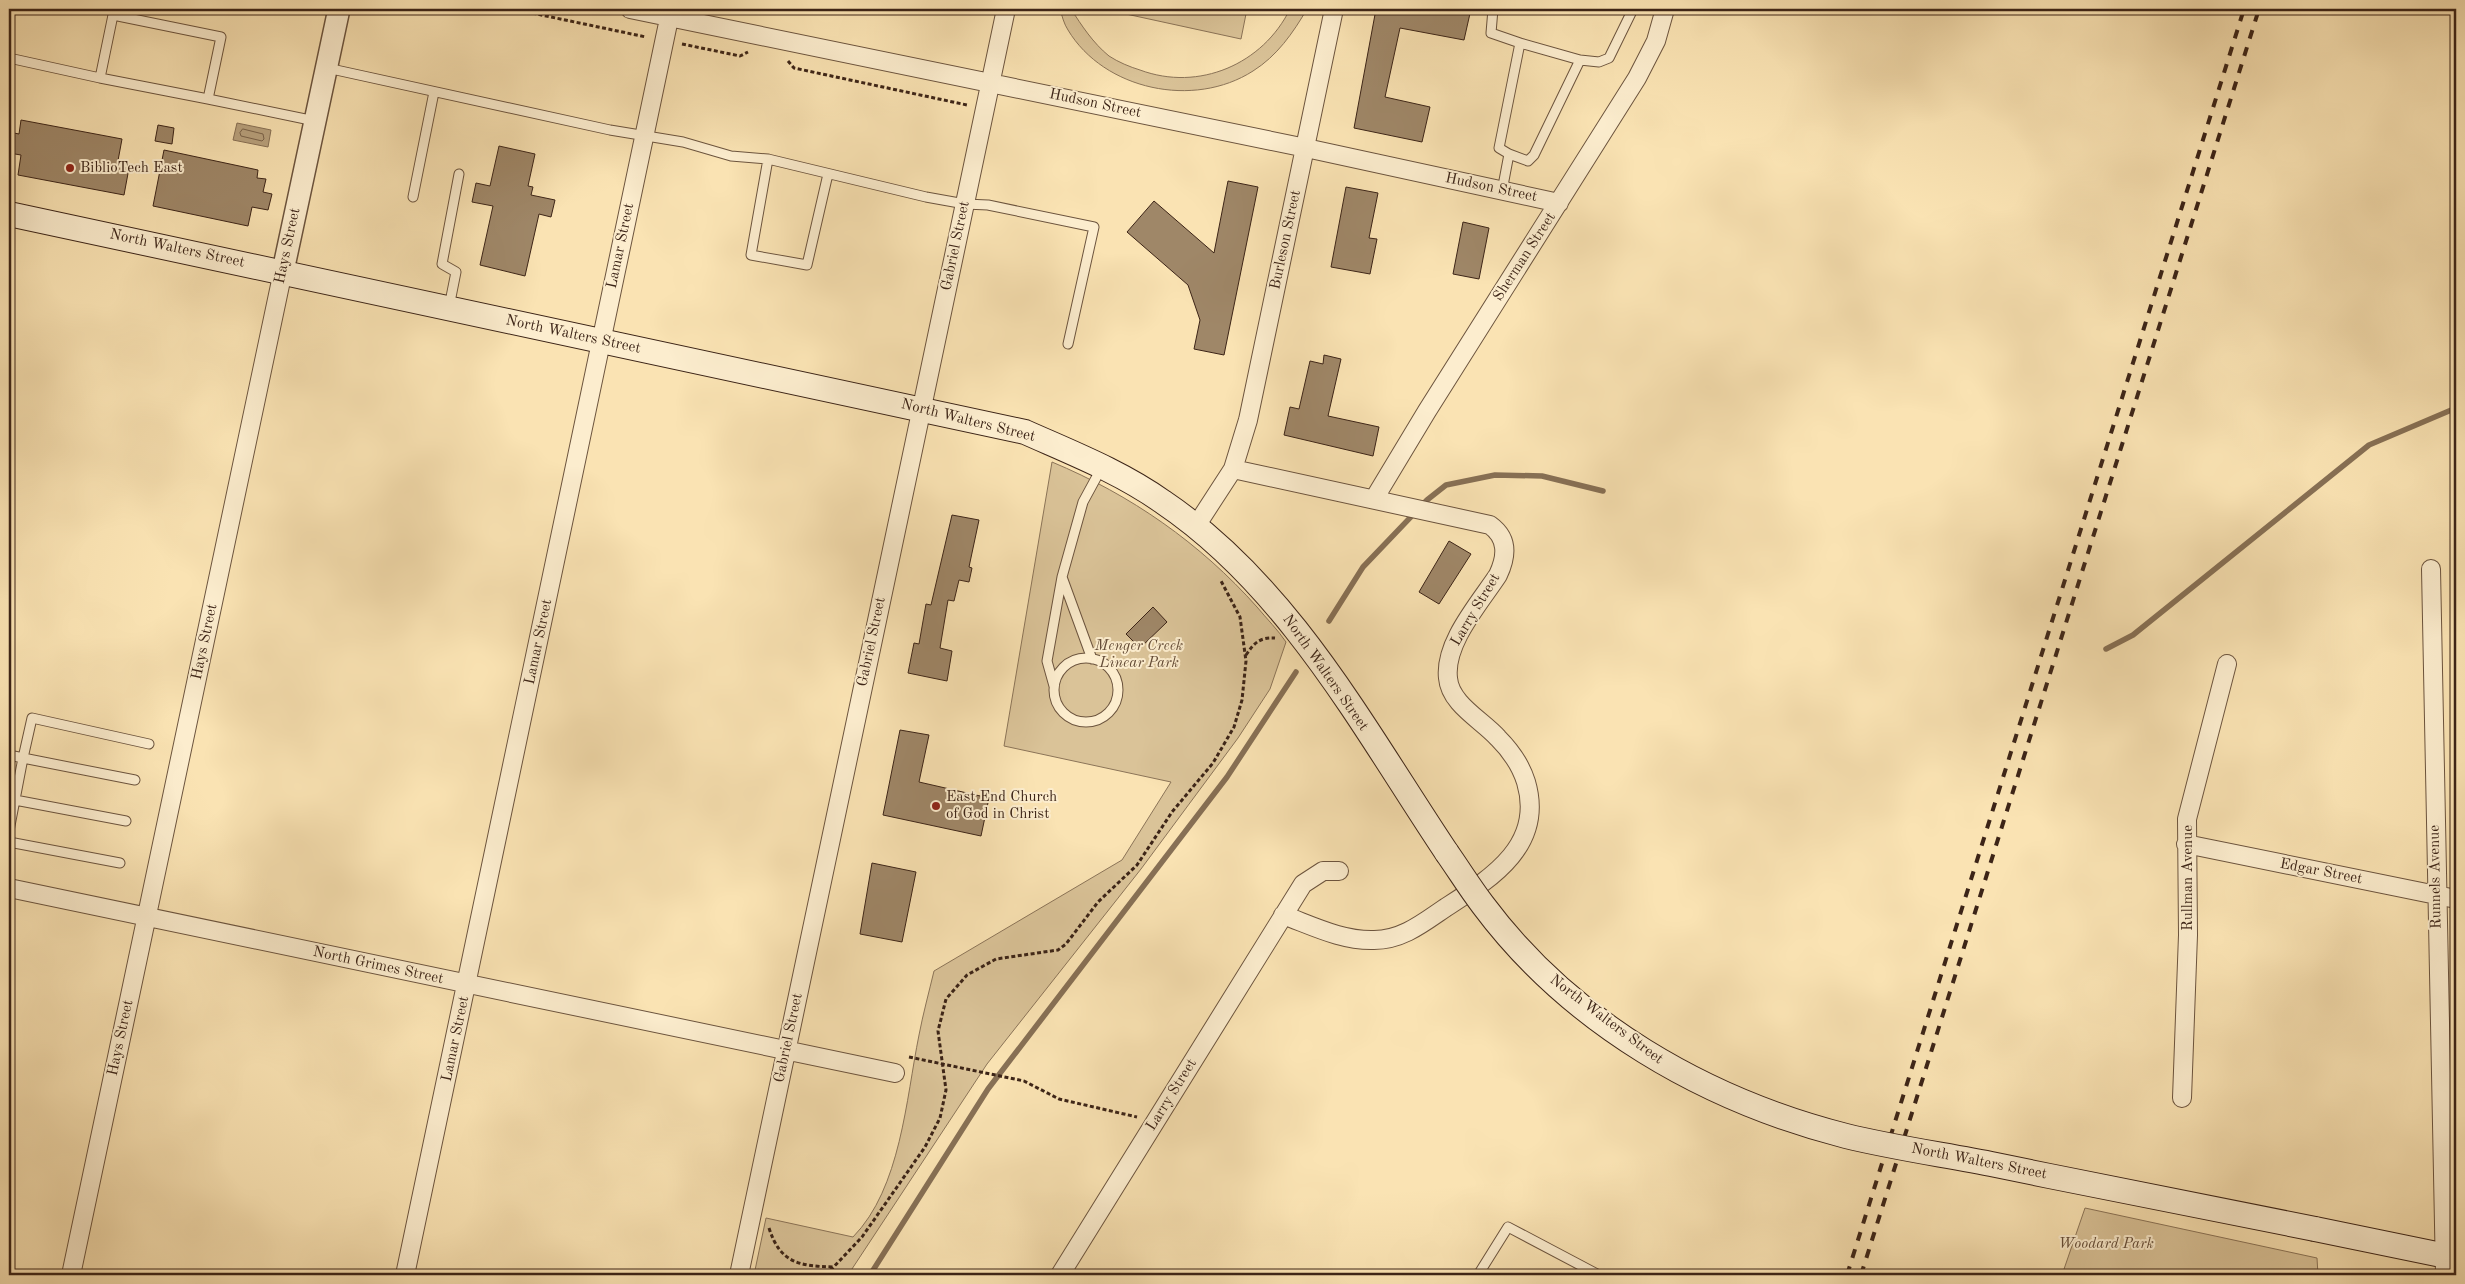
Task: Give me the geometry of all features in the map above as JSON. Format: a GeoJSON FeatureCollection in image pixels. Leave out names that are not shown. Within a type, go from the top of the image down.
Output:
{"type":"FeatureCollection","features":[{"type":"Feature","properties":{"kind":"main road","name":"North Walters Street"},"geometry":{"type":"LineString","coordinates":[[9,214],[283,271],[602,342],[921,408],[1025,432],[1124,477],[1164,502],[1196,526],[1245,568],[1308,644],[1446,853],[1484,907],[1552,980],[1634,1045],[1673,1070],[1729,1097],[1765,1111],[1844,1135],[2314,1229],[2448,1263]]}},
{"type":"Feature","properties":{"kind":"street","name":"Hays Street"},"geometry":{"type":"LineString","coordinates":[[71,1275],[339,9]]}},
{"type":"Feature","properties":{"kind":"street","name":"Hudson Street"},"geometry":{"type":"LineString","coordinates":[[630,9],[670,13],[990,83],[1306,148],[1559,203]]}},
{"type":"Feature","properties":{"kind":"street","name":"Gabriel Street"},"geometry":{"type":"LineString","coordinates":[[739,1275],[1006,9]]}},
{"type":"Feature","properties":{"kind":"street","name":"Burleson Street"},"geometry":{"type":"LineString","coordinates":[[1196,526],[1233,469],[1248,420],[1334,9]]}},
{"type":"Feature","properties":{"kind":"street","name":"Sherman Street"},"geometry":{"type":"LineString","coordinates":[[1374,499],[1427,411],[1637,78],[1656,41],[1665,9]]}},
{"type":"Feature","properties":{"kind":"street","name":"Lamar Street"},"geometry":{"type":"LineString","coordinates":[[405,1275],[670,13]]}},
{"type":"Feature","properties":{"kind":"street"},"geometry":{"type":"LineString","coordinates":[[1233,469],[1374,499]]}},
{"type":"Feature","properties":{"kind":"street","name":"Larry Street"},"geometry":{"type":"LineString","coordinates":[[1283,915],[1345,938],[1390,939],[1411,931],[1490,880],[1515,853],[1524,834],[1530,809],[1526,784],[1519,766],[1498,738],[1454,697],[1448,680],[1448,659],[1453,645],[1503,566],[1504,540],[1490,525],[1374,499]]}},
{"type":"Feature","properties":{"kind":"street","name":"Runnels Avenue"},"geometry":{"type":"LineString","coordinates":[[2431,568],[2436,895],[2448,1263]]}},
{"type":"Feature","properties":{"kind":"street","name":"Rullman Avenue"},"geometry":{"type":"LineString","coordinates":[[2182,1098],[2188,935],[2187,819],[2227,664]]}},
{"type":"Feature","properties":{"kind":"street","name":"Edgar Street"},"geometry":{"type":"LineString","coordinates":[[2186,844],[2456,899]]}},
{"type":"Feature","properties":{"kind":"street","name":"Larry Street"},"geometry":{"type":"LineString","coordinates":[[1060,1275],[1303,884],[1323,871],[1339,871]]}},
{"type":"Feature","properties":{"kind":"street","name":"North Grimes Street"},"geometry":{"type":"LineString","coordinates":[[9,888],[895,1073]]}},
{"type":"Feature","properties":{"kind":"lane"},"geometry":{"type":"LineString","coordinates":[[1493,9],[1491,33],[1520,44],[1580,60],[1599,62],[1609,58],[1632,16],[1633,9]]}},
{"type":"Feature","properties":{"kind":"lane"},"geometry":{"type":"LineString","coordinates":[[100,78],[113,15],[221,37],[208,99]]}},
{"type":"Feature","properties":{"kind":"lane"},"geometry":{"type":"LineString","coordinates":[[1520,44],[1499,148],[1509,154],[1531,160],[1580,60]]}},
{"type":"Feature","properties":{"kind":"lane"},"geometry":{"type":"LineString","coordinates":[[9,58],[315,121]]}},
{"type":"Feature","properties":{"kind":"lane"},"geometry":{"type":"LineString","coordinates":[[327,68],[644,137],[683,142],[732,156],[768,159],[965,204],[988,205],[1094,227],[1068,344]]}},
{"type":"Feature","properties":{"kind":"lane"},"geometry":{"type":"LineString","coordinates":[[413,197],[434,92]]}},
{"type":"Feature","properties":{"kind":"lane"},"geometry":{"type":"LineString","coordinates":[[1502,191],[1509,154]]}},
{"type":"Feature","properties":{"kind":"lane"},"geometry":{"type":"LineString","coordinates":[[768,159],[751,255],[807,265],[828,174]]}},
{"type":"Feature","properties":{"kind":"lane"},"geometry":{"type":"LineString","coordinates":[[449,308],[456,272],[442,264],[459,174]]}},
{"type":"Feature","properties":{"kind":"lane"},"geometry":{"type":"LineString","coordinates":[[1054,686],[1063,667],[1082,658],[1092,659],[1102,662],[1110,669],[1117,688],[1116,699],[1104,716],[1084,722],[1074,720],[1058,706],[1054,696],[1054,686],[1047,661],[1062,577],[1083,502],[1102,467]]}},
{"type":"Feature","properties":{"kind":"lane"},"geometry":{"type":"LineString","coordinates":[[1062,577],[1092,659]]}},
{"type":"Feature","properties":{"kind":"lane"},"geometry":{"type":"LineString","coordinates":[[9,831],[32,718],[149,744]]}},
{"type":"Feature","properties":{"kind":"lane"},"geometry":{"type":"LineString","coordinates":[[9,755],[135,780]]}},
{"type":"Feature","properties":{"kind":"lane"},"geometry":{"type":"LineString","coordinates":[[15,800],[126,821]]}},
{"type":"Feature","properties":{"kind":"lane"},"geometry":{"type":"LineString","coordinates":[[9,842],[120,863]]}},
{"type":"Feature","properties":{"kind":"lane"},"geometry":{"type":"LineString","coordinates":[[1478,1275],[1508,1227],[1599,1275]]}},
{"type":"Feature","properties":{"kind":"path"},"geometry":{"type":"LineString","coordinates":[[513,9],[740,56],[753,49]]}},
{"type":"Feature","properties":{"kind":"path"},"geometry":{"type":"LineString","coordinates":[[784,56],[794,68],[985,110]]}},
{"type":"Feature","properties":{"kind":"path"},"geometry":{"type":"LineString","coordinates":[[826,1275],[862,1237],[925,1147],[940,1118],[945,1102],[946,1090],[944,1064],[938,1031],[946,999],[967,975],[996,959],[1058,950],[1066,944],[1098,902],[1137,865],[1172,812],[1213,763],[1234,728],[1239,709],[1245,655],[1240,617],[1219,578]]}},
{"type":"Feature","properties":{"kind":"path"},"geometry":{"type":"LineString","coordinates":[[1245,655],[1261,639],[1280,638]]}},
{"type":"Feature","properties":{"kind":"path"},"geometry":{"type":"LineString","coordinates":[[909,1057],[1024,1081],[1059,1100],[1140,1118]]}},
{"type":"Feature","properties":{"kind":"path"},"geometry":{"type":"LineString","coordinates":[[768,1221],[782,1254],[800,1264],[834,1267]]}},
{"type":"Feature","properties":{"kind":"path"},"geometry":{"type":"LineString","coordinates":[[758,1270],[766,1275]]}},
{"type":"Feature","properties":{"kind":"green space"},"geometry":{"type":"Polygon","coordinates":[[[1060,9],[1071,9],[1093,40],[1103,51],[1116,60],[1136,69],[1162,76],[1185,77],[1206,75],[1227,68],[1246,58],[1263,45],[1278,28],[1290,9],[1307,9],[1284,43],[1270,58],[1253,71],[1230,83],[1204,89],[1178,91],[1152,87],[1127,79],[1104,67],[1084,51],[1068,30],[1060,9]]]}},
{"type":"Feature","properties":{"kind":"green space"},"geometry":{"type":"Polygon","coordinates":[[[1103,9],[1247,9],[1241,39],[1103,9]]]}},
{"type":"Feature","properties":{"kind":"green space","name":"Menger Creek Linear Park"},"geometry":{"type":"Polygon","coordinates":[[[1052,462],[1109,490],[1163,523],[1212,562],[1235,584],[1286,642],[1270,689],[1238,738],[1141,869],[987,1064],[848,1275],[754,1275],[766,1218],[853,1237],[869,1217],[882,1194],[899,1142],[921,1027],[934,971],[1122,860],[1171,782],[1004,746],[1052,462]]]}},
{"type":"Feature","properties":{"kind":"green space","name":"Woodard Park"},"geometry":{"type":"Polygon","coordinates":[[[2085,1208],[2317,1258],[2318,1275],[2062,1275],[2085,1208]]]}},
{"type":"Feature","properties":{"kind":"water"},"geometry":{"type":"Polygon","coordinates":[[[237,123],[271,130],[268,147],[233,140],[237,123]]]}},
{"type":"Feature","properties":{"kind":"building"},"geometry":{"type":"Polygon","coordinates":[[[1376,9],[1471,9],[1464,40],[1400,28],[1385,97],[1430,107],[1422,142],[1354,128],[1376,9]]]}},
{"type":"Feature","properties":{"kind":"building"},"geometry":{"type":"Polygon","coordinates":[[[21,120],[122,139],[117,166],[129,168],[124,195],[18,175],[21,155],[9,153],[9,132],[19,134],[21,120]]]}},
{"type":"Feature","properties":{"kind":"building"},"geometry":{"type":"Polygon","coordinates":[[[158,125],[174,128],[172,144],[155,141],[158,125]]]}},
{"type":"Feature","properties":{"kind":"building"},"geometry":{"type":"Polygon","coordinates":[[[499,146],[535,154],[528,186],[533,187],[531,195],[555,200],[551,217],[539,214],[525,276],[480,265],[493,206],[472,202],[476,183],[490,186],[499,146]]]}},
{"type":"Feature","properties":{"kind":"building"},"geometry":{"type":"Polygon","coordinates":[[[164,150],[258,170],[257,178],[266,179],[263,192],[272,194],[268,210],[252,207],[248,226],[153,206],[164,150]]]}},
{"type":"Feature","properties":{"kind":"building"},"geometry":{"type":"Polygon","coordinates":[[[1228,181],[1258,187],[1224,355],[1194,349],[1200,320],[1188,285],[1127,232],[1154,201],[1214,253],[1228,181]]]}},
{"type":"Feature","properties":{"kind":"building"},"geometry":{"type":"Polygon","coordinates":[[[1346,187],[1378,193],[1369,238],[1377,239],[1370,274],[1331,267],[1346,187]]]}},
{"type":"Feature","properties":{"kind":"building"},"geometry":{"type":"Polygon","coordinates":[[[1463,222],[1489,228],[1479,279],[1453,274],[1463,222]]]}},
{"type":"Feature","properties":{"kind":"building"},"geometry":{"type":"Polygon","coordinates":[[[1324,355],[1341,359],[1328,416],[1379,427],[1373,456],[1284,435],[1290,407],[1299,409],[1310,361],[1323,364],[1324,355]]]}},
{"type":"Feature","properties":{"kind":"building"},"geometry":{"type":"Polygon","coordinates":[[[952,515],[979,520],[969,567],[972,568],[969,582],[959,580],[954,601],[948,600],[940,648],[952,651],[947,681],[908,673],[914,643],[919,644],[926,604],[931,605],[952,515]]]}},
{"type":"Feature","properties":{"kind":"building"},"geometry":{"type":"Polygon","coordinates":[[[1449,541],[1471,554],[1439,604],[1419,592],[1449,541]]]}},
{"type":"Feature","properties":{"kind":"building"},"geometry":{"type":"Polygon","coordinates":[[[1153,607],[1167,622],[1140,648],[1126,634],[1153,607]]]}},
{"type":"Feature","properties":{"kind":"building","name":"East End Church of God in Christ"},"geometry":{"type":"Polygon","coordinates":[[[900,730],[929,735],[919,782],[989,798],[981,836],[883,815],[900,730]]]}},
{"type":"Feature","properties":{"kind":"building"},"geometry":{"type":"Polygon","coordinates":[[[872,863],[916,872],[902,942],[860,934],[872,863]]]}},
{"type":"Feature","properties":{"kind":"waterway"},"geometry":{"type":"LineString","coordinates":[[2106,649],[2133,635],[2369,445],[2456,408]]}},
{"type":"Feature","properties":{"kind":"waterway"},"geometry":{"type":"LineString","coordinates":[[1329,621],[1363,567],[1427,500],[1446,485],[1495,475],[1542,476],[1603,491]]}},
{"type":"Feature","properties":{"kind":"waterway"},"geometry":{"type":"LineString","coordinates":[[870,1275],[988,1089],[1227,777],[1296,672]]}},
{"type":"Feature","properties":{"kind":"railway"},"geometry":{"type":"LineString","coordinates":[[1847,1275],[2244,9]]}},
{"type":"Feature","properties":{"kind":"railway"},"geometry":{"type":"LineString","coordinates":[[1861,1275],[2259,9]]}},
{"type":"Feature","properties":{"kind":"place","name":"BiblioTech East"},"geometry":{"type":"Point","coordinates":[70,168]}},
{"type":"Feature","properties":{"kind":"place","name":"East End Church of God in Christ"},"geometry":{"type":"Point","coordinates":[936,806]}}]}
